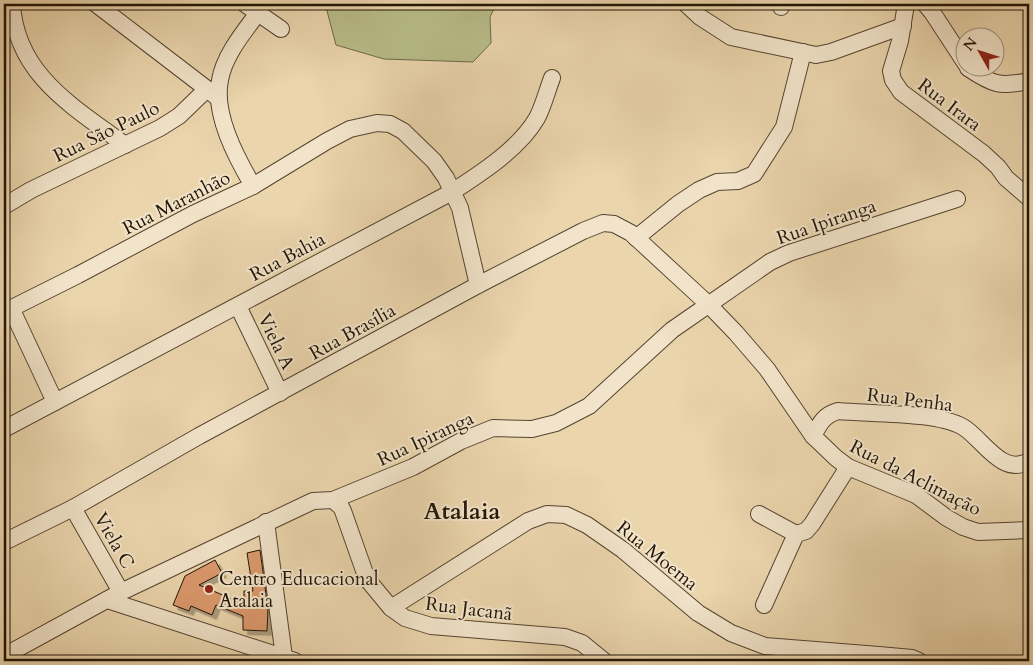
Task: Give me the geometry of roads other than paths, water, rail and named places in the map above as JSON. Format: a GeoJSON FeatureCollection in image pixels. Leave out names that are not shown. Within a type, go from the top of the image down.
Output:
{"type":"FeatureCollection","features":[{"type":"Feature","properties":{"kind":"street"},"geometry":{"type":"LineString","coordinates":[[10,4],[20,42],[33,68],[52,89],[125,146]]}},
{"type":"Feature","properties":{"kind":"street"},"geometry":{"type":"LineString","coordinates":[[96,4],[212,94],[232,146],[252,186]]}},
{"type":"Feature","properties":{"kind":"street"},"geometry":{"type":"LineString","coordinates":[[686,4],[700,17],[731,37],[816,55],[831,52],[904,26]]}},
{"type":"Feature","properties":{"kind":"street","name":"Rua Irara"},"geometry":{"type":"LineString","coordinates":[[906,4],[904,26],[891,71],[893,80],[901,92],[984,154],[998,167],[1006,178],[1029,198]]}},
{"type":"Feature","properties":{"kind":"street"},"geometry":{"type":"LineString","coordinates":[[924,4],[932,12],[956,49]]}},
{"type":"Feature","properties":{"kind":"street"},"geometry":{"type":"LineString","coordinates":[[212,94],[220,80],[251,8],[281,29]]}},
{"type":"Feature","properties":{"kind":"street"},"geometry":{"type":"LineString","coordinates":[[636,238],[671,208],[699,190],[716,182],[738,181],[754,174],[784,127],[803,52]]}},
{"type":"Feature","properties":{"kind":"street","name":"Rua Bahia"},"geometry":{"type":"LineString","coordinates":[[4,429],[452,192],[486,170],[514,146],[537,118],[552,78]]}},
{"type":"Feature","properties":{"kind":"street"},"geometry":{"type":"LineString","coordinates":[[984,78],[1006,86],[1029,82]]}},
{"type":"Feature","properties":{"kind":"street","name":"Rua São Paulo"},"geometry":{"type":"LineString","coordinates":[[4,206],[31,190],[160,128],[212,94]]}},
{"type":"Feature","properties":{"kind":"street","name":"Rua Maranhão"},"geometry":{"type":"LineString","coordinates":[[7,310],[193,214],[252,186],[327,141],[350,130],[376,123],[390,124],[404,131],[434,161],[446,178],[460,208],[478,284]]}},
{"type":"Feature","properties":{"kind":"street","name":"Rua Ipiranga"},"geometry":{"type":"LineString","coordinates":[[4,656],[114,596],[313,501],[333,500],[413,467],[461,441],[493,428],[532,429],[556,423],[589,406],[672,330],[770,262],[789,253],[957,199]]}},
{"type":"Feature","properties":{"kind":"street","name":"Rua Brasília"},"geometry":{"type":"LineString","coordinates":[[4,542],[74,508],[199,436],[478,284],[583,231],[603,223],[614,224],[636,238],[708,304]]}},
{"type":"Feature","properties":{"kind":"street","name":"Rua da Aclimação"},"geometry":{"type":"LineString","coordinates":[[708,304],[767,369],[813,436],[848,467],[916,495],[947,518],[963,527],[978,532],[1029,530]]}},
{"type":"Feature","properties":{"kind":"street","name":"Viela A"},"geometry":{"type":"LineString","coordinates":[[238,306],[280,393]]}},
{"type":"Feature","properties":{"kind":"street"},"geometry":{"type":"LineString","coordinates":[[7,310],[55,402]]}},
{"type":"Feature","properties":{"kind":"street","name":"Rua Penha"},"geometry":{"type":"LineString","coordinates":[[813,436],[821,420],[828,414],[838,411],[924,417],[949,421],[964,428],[1001,461],[1014,465],[1029,461]]}},
{"type":"Feature","properties":{"kind":"street"},"geometry":{"type":"LineString","coordinates":[[759,514],[796,534],[806,531],[848,467]]}},
{"type":"Feature","properties":{"kind":"street","name":"Rua Jacanã"},"geometry":{"type":"LineString","coordinates":[[333,500],[343,511],[367,580],[391,608],[405,618],[431,626],[565,637],[582,643],[604,661]]}},
{"type":"Feature","properties":{"kind":"street","name":"Viela C"},"geometry":{"type":"LineString","coordinates":[[74,508],[114,596]]}},
{"type":"Feature","properties":{"kind":"street","name":"Rua Moema"},"geometry":{"type":"LineString","coordinates":[[391,608],[528,521],[547,514],[566,516],[587,525],[623,550],[698,614],[731,633],[765,646],[898,659],[912,658],[920,661]]}},
{"type":"Feature","properties":{"kind":"street"},"geometry":{"type":"LineString","coordinates":[[114,596],[221,638],[290,660],[266,522]]}},
{"type":"Feature","properties":{"kind":"street"},"geometry":{"type":"LineString","coordinates":[[764,605],[796,534]]}},
{"type":"Feature","properties":{"kind":"place","name":"Centro Educacional Atalaia"},"geometry":{"type":"Point","coordinates":[209,589]}},
{"type":"Feature","properties":{"kind":"district","name":"Atalaia"},"geometry":{"type":"Point","coordinates":[462,511]}}]}
